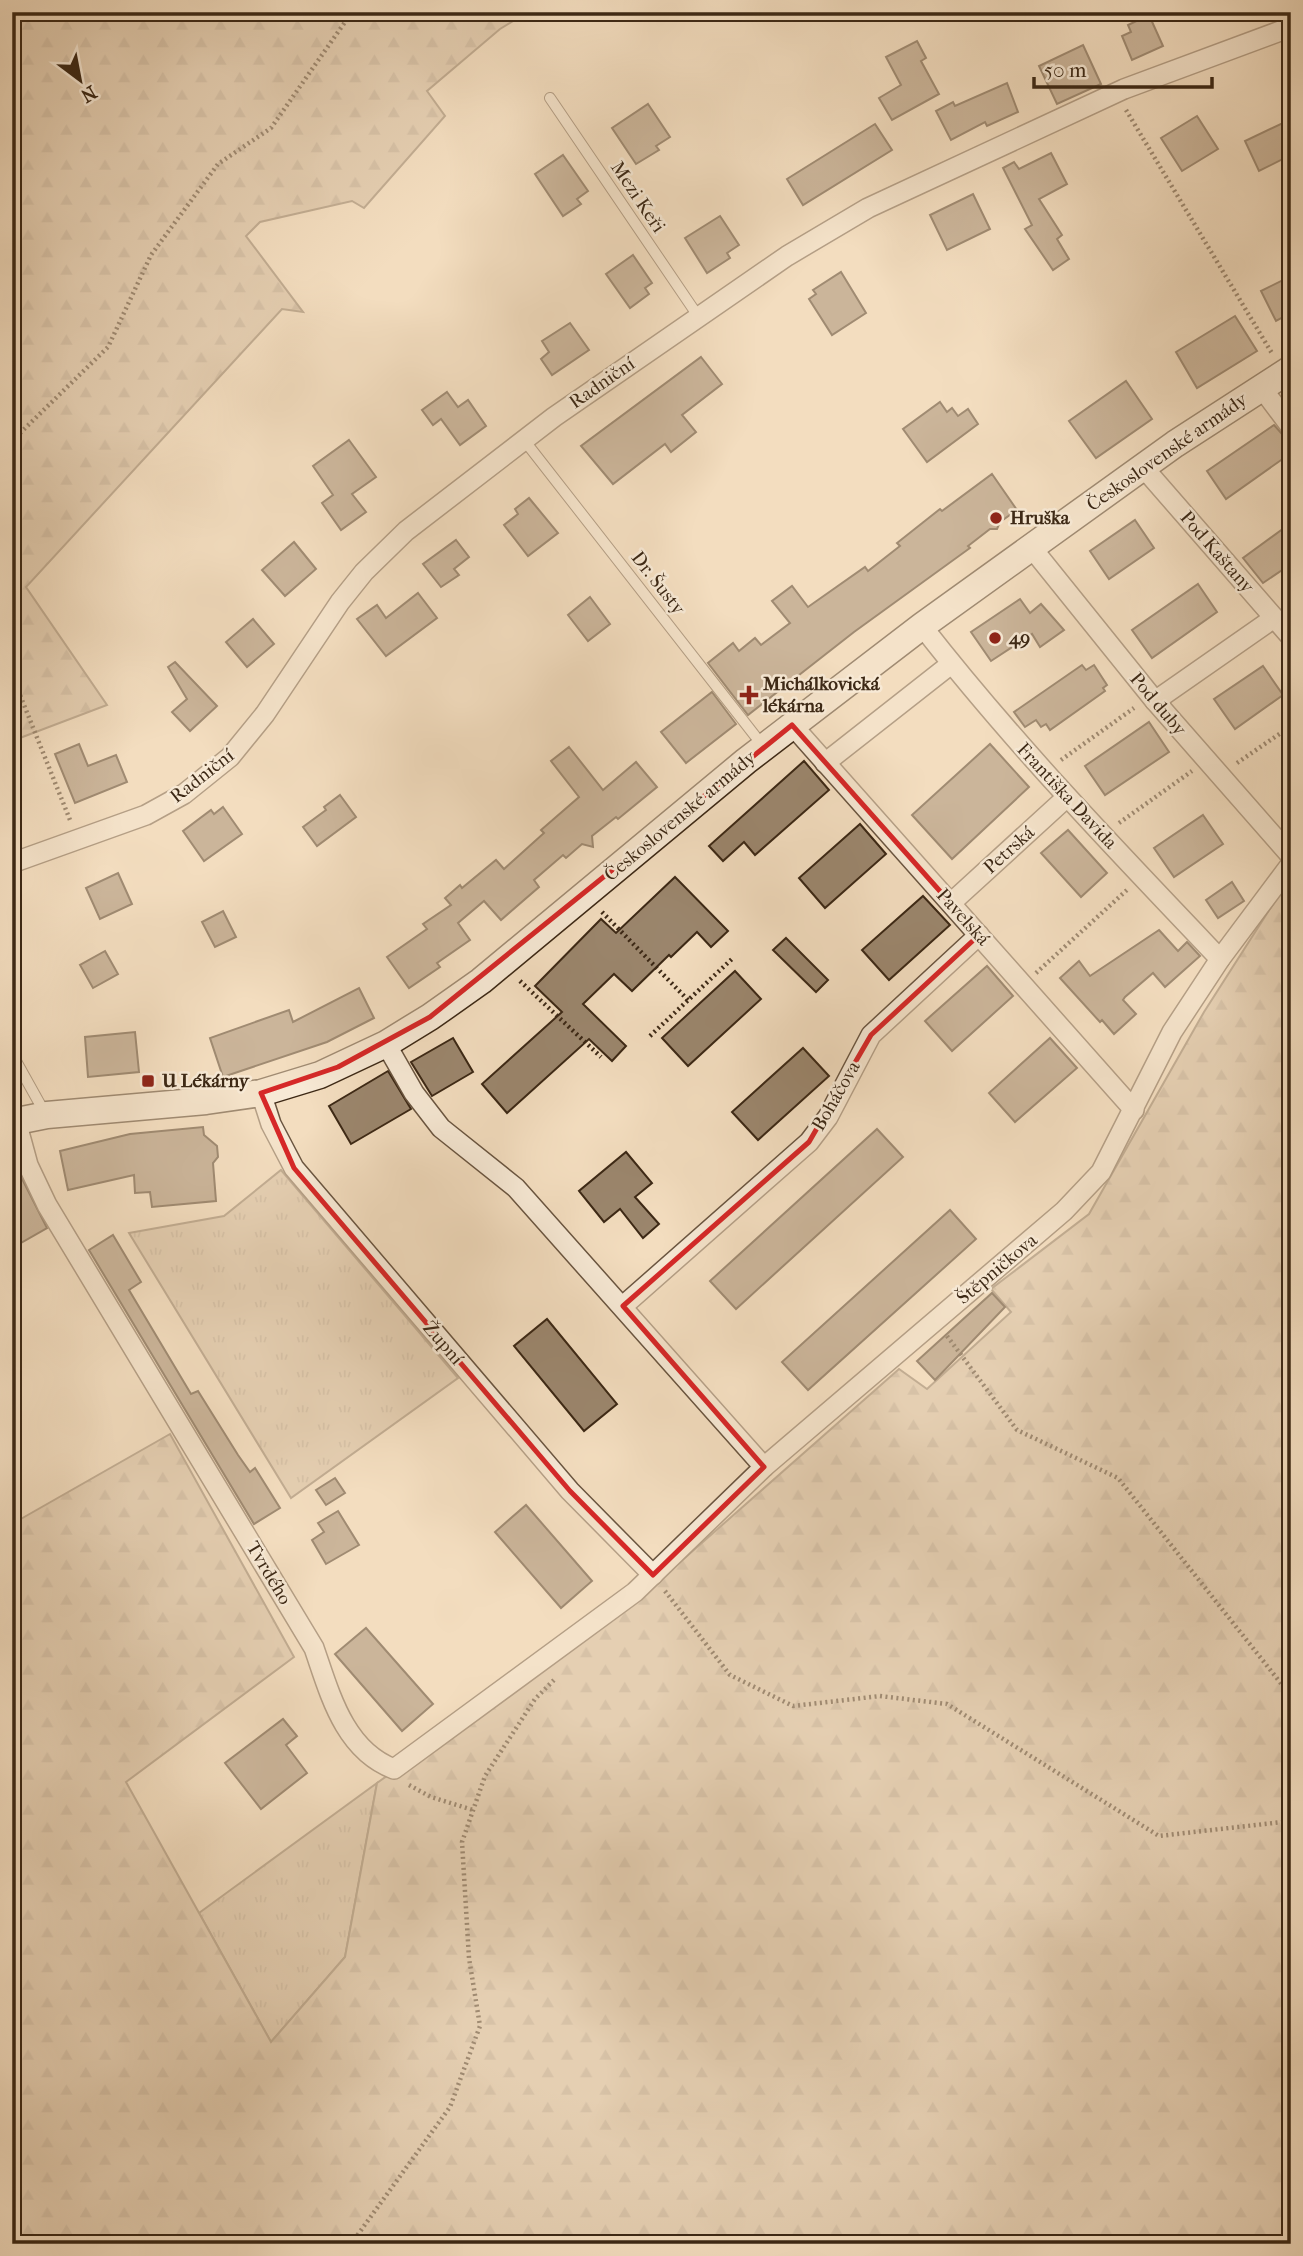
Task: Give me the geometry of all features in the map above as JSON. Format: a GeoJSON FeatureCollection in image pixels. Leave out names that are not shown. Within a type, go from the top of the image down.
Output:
{"type":"FeatureCollection","features":[{"type":"Feature","properties":{"kind":"street","name":"Radniční"},"geometry":{"type":"LineString","coordinates":[[12,863],[146,815],[184,794],[230,757],[265,714],[363,572],[406,531],[524,440],[787,256],[868,208],[1124,89],[1291,27]]}},
{"type":"Feature","properties":{"kind":"street","name":"Československé armády"},"geometry":{"type":"LineString","coordinates":[[14,1122],[47,1115],[206,1101],[261,1093],[320,1075],[386,1044],[481,981],[764,747],[922,626],[1143,467],[1291,369]]}},
{"type":"Feature","properties":{"kind":"street"},"geometry":{"type":"LineString","coordinates":[[1261,387],[1291,427]]}},
{"type":"Feature","properties":{"kind":"street","name":"Pod Kaštany"},"geometry":{"type":"LineString","coordinates":[[1143,467],[1291,638]]}},
{"type":"Feature","properties":{"kind":"street","name":"Pod duby"},"geometry":{"type":"LineString","coordinates":[[1031,547],[1153,699],[1291,856]]}},
{"type":"Feature","properties":{"kind":"street"},"geometry":{"type":"LineString","coordinates":[[1153,699],[1274,618]]}},
{"type":"Feature","properties":{"kind":"street","name":"Františka Davida"},"geometry":{"type":"LineString","coordinates":[[922,626],[951,664],[1044,772],[1220,960]]}},
{"type":"Feature","properties":{"kind":"street"},"geometry":{"type":"LineString","coordinates":[[825,763],[951,664]]}},
{"type":"Feature","properties":{"kind":"street","name":"Pavelská"},"geometry":{"type":"LineString","coordinates":[[792,725],[1134,1110]]}},
{"type":"Feature","properties":{"kind":"street","name":"Petrská"},"geometry":{"type":"LineString","coordinates":[[951,903],[1067,797]]}},
{"type":"Feature","properties":{"kind":"street","name":"Štěpničkova"},"geometry":{"type":"LineString","coordinates":[[621,1604],[764,1467],[1064,1211],[1101,1172],[1172,1032],[1220,960],[1291,864]]}},
{"type":"Feature","properties":{"kind":"street","name":"Boháčova"},"geometry":{"type":"LineString","coordinates":[[624,1306],[809,1142],[828,1117],[871,1034],[979,935]]}},
{"type":"Feature","properties":{"kind":"street"},"geometry":{"type":"LineString","coordinates":[[386,1044],[414,1093],[441,1128],[516,1188],[624,1306],[662,1353],[764,1467]]}},
{"type":"Feature","properties":{"kind":"street","name":"Župní"},"geometry":{"type":"LineString","coordinates":[[261,1093],[271,1124],[294,1168],[570,1492],[653,1575]]}},
{"type":"Feature","properties":{"kind":"street","name":"Tvrdého"},"geometry":{"type":"LineString","coordinates":[[14,1122],[28,1165],[47,1205],[314,1648],[340,1719],[367,1754],[379,1764],[394,1769],[621,1604]]}},
{"type":"Feature","properties":{"kind":"lane","name":"Mezi Keři"},"geometry":{"type":"LineString","coordinates":[[550,98],[698,316]]}},
{"type":"Feature","properties":{"kind":"lane","name":"Dr. Šusty"},"geometry":{"type":"LineString","coordinates":[[524,440],[764,747]]}},
{"type":"Feature","properties":{"kind":"lane"},"geometry":{"type":"LineString","coordinates":[[12,1054],[47,1115]]}},
{"type":"Feature","properties":{"kind":"path"},"geometry":{"type":"LineString","coordinates":[[12,441],[108,347],[151,255],[218,164],[271,128],[352,12]]}},
{"type":"Feature","properties":{"kind":"path"},"geometry":{"type":"LineString","coordinates":[[1121,103],[1272,351]]}},
{"type":"Feature","properties":{"kind":"path"},"geometry":{"type":"LineString","coordinates":[[12,675],[78,839]]}},
{"type":"Feature","properties":{"kind":"path"},"geometry":{"type":"LineString","coordinates":[[1044,772],[1153,699]]}},
{"type":"Feature","properties":{"kind":"path"},"geometry":{"type":"LineString","coordinates":[[1102,835],[1213,768],[1291,726]]}},
{"type":"Feature","properties":{"kind":"path"},"geometry":{"type":"LineString","coordinates":[[1023,985],[1142,877]]}},
{"type":"Feature","properties":{"kind":"path"},"geometry":{"type":"LineString","coordinates":[[596,906],[688,1000]]}},
{"type":"Feature","properties":{"kind":"path"},"geometry":{"type":"LineString","coordinates":[[650,1036],[734,957]]}},
{"type":"Feature","properties":{"kind":"path"},"geometry":{"type":"LineString","coordinates":[[517,978],[601,1057]]}},
{"type":"Feature","properties":{"kind":"path"},"geometry":{"type":"LineString","coordinates":[[936,1321],[1017,1430],[1118,1478],[1291,1696]]}},
{"type":"Feature","properties":{"kind":"path"},"geometry":{"type":"LineString","coordinates":[[653,1575],[730,1675],[793,1706],[880,1696],[947,1704],[1159,1836],[1291,1821]]}},
{"type":"Feature","properties":{"kind":"path"},"geometry":{"type":"LineString","coordinates":[[351,2244],[450,2106],[480,2026],[470,1958],[461,1842],[485,1776],[535,1699],[562,1673]]}},
{"type":"Feature","properties":{"kind":"path"},"geometry":{"type":"LineString","coordinates":[[401,1780],[431,1797],[473,1810]]}},
{"type":"Feature","properties":{"kind":"highlighted area"},"geometry":{"type":"Polygon","coordinates":[[[792,725],[979,935],[871,1035],[809,1142],[623,1306],[764,1467],[653,1575],[570,1491],[294,1168],[261,1093],[338,1067],[430,1017],[792,725]]]}},
{"type":"Feature","properties":{"kind":"green space"},"geometry":{"type":"Polygon","coordinates":[[[12,12],[528,12],[500,29],[427,91],[445,116],[364,208],[352,201],[260,222],[246,236],[303,312],[282,309],[26,587],[107,705],[12,741],[12,12]]]}},
{"type":"Feature","properties":{"kind":"green space"},"geometry":{"type":"Polygon","coordinates":[[[1291,876],[1291,2244],[12,2244],[12,1524],[170,1434],[294,1657],[126,1782],[271,2042],[345,1957],[377,1783],[653,1586],[899,1369],[927,1389],[1011,1312],[991,1289],[1089,1214],[1204,1012],[1291,876]]]}},
{"type":"Feature","properties":{"kind":"green space"},"geometry":{"type":"Polygon","coordinates":[[[281,1170],[458,1378],[291,1498],[129,1233],[224,1216],[281,1170]]]}},
{"type":"Feature","properties":{"kind":"green space"},"geometry":{"type":"Polygon","coordinates":[[[377,1783],[345,1957],[271,2042],[199,1913],[377,1783]]]}},
{"type":"Feature","properties":{"kind":"building"},"geometry":{"type":"Polygon","coordinates":[[[1149,15],[1163,46],[1132,60],[1122,36],[1131,32],[1128,25],[1149,15]]]}},
{"type":"Feature","properties":{"kind":"building"},"geometry":{"type":"Polygon","coordinates":[[[917,41],[926,58],[921,61],[939,94],[892,120],[879,98],[901,85],[886,57],[917,41]]]}},
{"type":"Feature","properties":{"kind":"building"},"geometry":{"type":"Polygon","coordinates":[[[1083,45],[1101,84],[1057,104],[1039,66],[1083,45]]]}},
{"type":"Feature","properties":{"kind":"building"},"geometry":{"type":"Polygon","coordinates":[[[1007,83],[1018,112],[987,126],[985,122],[951,140],[936,111],[953,102],[955,106],[1007,83]]]}},
{"type":"Feature","properties":{"kind":"building"},"geometry":{"type":"Polygon","coordinates":[[[648,104],[670,137],[656,146],[659,150],[636,164],[612,128],[648,104]]]}},
{"type":"Feature","properties":{"kind":"building"},"geometry":{"type":"Polygon","coordinates":[[[1197,116],[1218,149],[1182,171],[1161,138],[1197,116]]]}},
{"type":"Feature","properties":{"kind":"building"},"geometry":{"type":"Polygon","coordinates":[[[1285,122],[1291,133],[1291,155],[1259,171],[1245,141],[1285,122]]]}},
{"type":"Feature","properties":{"kind":"building"},"geometry":{"type":"Polygon","coordinates":[[[875,124],[892,150],[803,205],[787,179],[875,124]]]}},
{"type":"Feature","properties":{"kind":"building"},"geometry":{"type":"Polygon","coordinates":[[[1051,153],[1067,184],[1039,199],[1062,235],[1057,239],[1069,259],[1053,270],[1025,229],[1032,225],[1003,168],[1014,162],[1019,169],[1051,153]]]}},
{"type":"Feature","properties":{"kind":"building"},"geometry":{"type":"Polygon","coordinates":[[[563,155],[588,191],[577,199],[581,204],[563,216],[535,174],[563,155]]]}},
{"type":"Feature","properties":{"kind":"building"},"geometry":{"type":"Polygon","coordinates":[[[973,194],[990,229],[947,250],[930,215],[973,194]]]}},
{"type":"Feature","properties":{"kind":"building"},"geometry":{"type":"Polygon","coordinates":[[[720,216],[739,245],[727,253],[730,258],[707,273],[685,238],[720,216]]]}},
{"type":"Feature","properties":{"kind":"building"},"geometry":{"type":"Polygon","coordinates":[[[633,255],[652,283],[645,288],[649,294],[630,308],[606,274],[633,255]]]}},
{"type":"Feature","properties":{"kind":"building"},"geometry":{"type":"Polygon","coordinates":[[[841,272],[866,313],[832,335],[809,299],[816,294],[813,290],[841,272]]]}},
{"type":"Feature","properties":{"kind":"building"},"geometry":{"type":"Polygon","coordinates":[[[1291,276],[1291,313],[1276,321],[1261,291],[1291,276]]]}},
{"type":"Feature","properties":{"kind":"building"},"geometry":{"type":"Polygon","coordinates":[[[1235,316],[1257,351],[1197,388],[1176,352],[1235,316]]]}},
{"type":"Feature","properties":{"kind":"building"},"geometry":{"type":"Polygon","coordinates":[[[570,323],[589,350],[552,375],[541,359],[549,352],[542,341],[570,323]]]}},
{"type":"Feature","properties":{"kind":"building"},"geometry":{"type":"Polygon","coordinates":[[[701,357],[722,384],[682,415],[696,432],[671,452],[665,444],[613,484],[581,446],[701,357]]]}},
{"type":"Feature","properties":{"kind":"building"},"geometry":{"type":"Polygon","coordinates":[[[1126,381],[1152,419],[1096,458],[1069,421],[1126,381]]]}},
{"type":"Feature","properties":{"kind":"building"},"geometry":{"type":"Polygon","coordinates":[[[447,392],[458,407],[468,400],[486,426],[460,445],[441,419],[433,425],[422,410],[447,392]]]}},
{"type":"Feature","properties":{"kind":"building"},"geometry":{"type":"Polygon","coordinates":[[[940,402],[947,412],[952,408],[958,416],[968,409],[978,424],[927,462],[903,429],[940,402]]]}},
{"type":"Feature","properties":{"kind":"building"},"geometry":{"type":"Polygon","coordinates":[[[1274,425],[1291,444],[1291,453],[1226,499],[1207,471],[1274,425]]]}},
{"type":"Feature","properties":{"kind":"building"},"geometry":{"type":"Polygon","coordinates":[[[349,440],[376,477],[352,494],[366,512],[341,530],[322,503],[333,495],[313,466],[349,440]]]}},
{"type":"Feature","properties":{"kind":"building"},"geometry":{"type":"Polygon","coordinates":[[[992,474],[1017,510],[1000,522],[997,529],[990,529],[968,546],[970,548],[854,632],[748,715],[708,663],[733,643],[739,651],[755,638],[761,645],[790,623],[772,601],[792,586],[808,607],[865,567],[868,571],[900,546],[897,543],[940,509],[942,511],[992,474]]]}},
{"type":"Feature","properties":{"kind":"building"},"geometry":{"type":"Polygon","coordinates":[[[529,498],[558,533],[528,556],[504,525],[518,514],[515,509],[529,498]]]}},
{"type":"Feature","properties":{"kind":"building"},"geometry":{"type":"Polygon","coordinates":[[[1135,520],[1154,548],[1109,579],[1090,551],[1135,520]]]}},
{"type":"Feature","properties":{"kind":"building"},"geometry":{"type":"Polygon","coordinates":[[[1291,523],[1291,564],[1263,583],[1243,558],[1291,523]]]}},
{"type":"Feature","properties":{"kind":"building"},"geometry":{"type":"Polygon","coordinates":[[[456,540],[469,557],[454,569],[459,575],[441,587],[423,564],[456,540]]]}},
{"type":"Feature","properties":{"kind":"building"},"geometry":{"type":"Polygon","coordinates":[[[294,542],[316,569],[285,596],[262,570],[294,542]]]}},
{"type":"Feature","properties":{"kind":"building"},"geometry":{"type":"Polygon","coordinates":[[[1198,584],[1217,612],[1152,658],[1132,630],[1198,584]]]}},
{"type":"Feature","properties":{"kind":"building"},"geometry":{"type":"Polygon","coordinates":[[[418,593],[437,618],[386,656],[357,619],[377,605],[386,618],[418,593]]]}},
{"type":"Feature","properties":{"kind":"building"},"geometry":{"type":"Polygon","coordinates":[[[590,597],[610,624],[588,641],[568,615],[590,597]]]}},
{"type":"Feature","properties":{"kind":"building"},"geometry":{"type":"Polygon","coordinates":[[[1020,599],[1030,613],[1041,604],[1064,630],[1040,647],[1032,634],[991,661],[971,632],[1020,599]]]}},
{"type":"Feature","properties":{"kind":"building"},"geometry":{"type":"Polygon","coordinates":[[[253,619],[274,644],[247,667],[226,642],[253,619]]]}},
{"type":"Feature","properties":{"kind":"building"},"geometry":{"type":"Polygon","coordinates":[[[175,662],[217,706],[190,731],[172,712],[187,699],[168,667],[175,662]]]}},
{"type":"Feature","properties":{"kind":"building"},"geometry":{"type":"Polygon","coordinates":[[[1082,665],[1086,670],[1094,665],[1107,685],[1103,688],[1105,691],[1050,730],[1046,724],[1041,727],[1036,720],[1025,727],[1014,712],[1082,665]]]}},
{"type":"Feature","properties":{"kind":"building"},"geometry":{"type":"Polygon","coordinates":[[[1263,666],[1283,695],[1235,729],[1214,699],[1263,666]]]}},
{"type":"Feature","properties":{"kind":"building"},"geometry":{"type":"Polygon","coordinates":[[[712,692],[736,724],[686,763],[661,732],[712,692]]]}},
{"type":"Feature","properties":{"kind":"building"},"geometry":{"type":"Polygon","coordinates":[[[1149,722],[1169,752],[1105,795],[1085,766],[1149,722]]]}},
{"type":"Feature","properties":{"kind":"building"},"geometry":{"type":"Polygon","coordinates":[[[79,744],[88,766],[116,755],[127,782],[75,803],[55,754],[79,744]]]}},
{"type":"Feature","properties":{"kind":"building"},"geometry":{"type":"Polygon","coordinates":[[[990,744],[1029,787],[952,859],[912,815],[990,744]]]}},
{"type":"Feature","properties":{"kind":"building"},"geometry":{"type":"Polygon","coordinates":[[[569,747],[603,790],[636,762],[657,787],[592,836],[593,847],[582,844],[566,858],[563,855],[534,880],[539,887],[501,920],[484,901],[458,923],[470,940],[437,963],[440,967],[409,988],[387,957],[427,929],[423,924],[451,905],[445,898],[460,885],[462,888],[496,860],[504,869],[544,833],[541,830],[579,797],[551,761],[569,747]]]}},
{"type":"Feature","properties":{"kind":"building"},"geometry":{"type":"Polygon","coordinates":[[[804,761],[829,790],[755,855],[744,842],[723,861],[709,846],[804,761]]]}},
{"type":"Feature","properties":{"kind":"building"},"geometry":{"type":"Polygon","coordinates":[[[340,795],[356,817],[317,846],[303,827],[326,810],[324,807],[340,795]]]}},
{"type":"Feature","properties":{"kind":"building"},"geometry":{"type":"Polygon","coordinates":[[[223,807],[242,834],[204,861],[183,831],[211,810],[214,814],[223,807]]]}},
{"type":"Feature","properties":{"kind":"building"},"geometry":{"type":"Polygon","coordinates":[[[1203,815],[1223,844],[1174,877],[1154,848],[1203,815]]]}},
{"type":"Feature","properties":{"kind":"building"},"geometry":{"type":"Polygon","coordinates":[[[860,824],[886,854],[825,908],[799,878],[860,824]]]}},
{"type":"Feature","properties":{"kind":"building"},"geometry":{"type":"Polygon","coordinates":[[[1068,830],[1107,873],[1081,897],[1041,853],[1068,830]]]}},
{"type":"Feature","properties":{"kind":"building"},"geometry":{"type":"Polygon","coordinates":[[[118,873],[132,904],[100,919],[86,888],[118,873]]]}},
{"type":"Feature","properties":{"kind":"building"},"geometry":{"type":"Polygon","coordinates":[[[675,877],[728,931],[711,947],[697,932],[632,991],[614,974],[583,1004],[626,1046],[612,1061],[589,1039],[507,1113],[482,1084],[562,1012],[535,986],[601,919],[616,933],[675,877]]]}},
{"type":"Feature","properties":{"kind":"building"},"geometry":{"type":"Polygon","coordinates":[[[1232,882],[1244,901],[1218,918],[1206,900],[1232,882]]]}},
{"type":"Feature","properties":{"kind":"building"},"geometry":{"type":"Polygon","coordinates":[[[923,896],[950,925],[889,980],[862,950],[923,896]]]}},
{"type":"Feature","properties":{"kind":"building"},"geometry":{"type":"Polygon","coordinates":[[[223,911],[236,937],[215,947],[202,922],[223,911]]]}},
{"type":"Feature","properties":{"kind":"building"},"geometry":{"type":"Polygon","coordinates":[[[1159,930],[1178,951],[1187,942],[1200,956],[1165,987],[1153,973],[1125,997],[1123,1000],[1136,1014],[1114,1034],[1060,978],[1079,961],[1090,976],[1159,930]]]}},
{"type":"Feature","properties":{"kind":"building"},"geometry":{"type":"Polygon","coordinates":[[[786,938],[828,980],[816,992],[773,950],[786,938]]]}},
{"type":"Feature","properties":{"kind":"building"},"geometry":{"type":"Polygon","coordinates":[[[105,951],[118,974],[93,988],[80,965],[105,951]]]}},
{"type":"Feature","properties":{"kind":"building"},"geometry":{"type":"Polygon","coordinates":[[[987,966],[1013,996],[952,1051],[925,1021],[987,966]]]}},
{"type":"Feature","properties":{"kind":"building"},"geometry":{"type":"Polygon","coordinates":[[[735,971],[761,999],[688,1066],[662,1038],[735,971]]]}},
{"type":"Feature","properties":{"kind":"building"},"geometry":{"type":"Polygon","coordinates":[[[359,988],[374,1018],[327,1042],[223,1077],[210,1038],[289,1010],[293,1022],[359,988]]]}},
{"type":"Feature","properties":{"kind":"building"},"geometry":{"type":"Polygon","coordinates":[[[135,1032],[139,1072],[88,1077],[85,1037],[135,1032]]]}},
{"type":"Feature","properties":{"kind":"building"},"geometry":{"type":"Polygon","coordinates":[[[453,1038],[473,1072],[432,1096],[411,1062],[453,1038]]]}},
{"type":"Feature","properties":{"kind":"building"},"geometry":{"type":"Polygon","coordinates":[[[1050,1038],[1077,1068],[1015,1122],[989,1093],[1050,1038]]]}},
{"type":"Feature","properties":{"kind":"building"},"geometry":{"type":"Polygon","coordinates":[[[803,1048],[829,1076],[758,1140],[732,1112],[803,1048]]]}},
{"type":"Feature","properties":{"kind":"building"},"geometry":{"type":"Polygon","coordinates":[[[388,1071],[411,1109],[351,1144],[329,1106],[388,1071]]]}},
{"type":"Feature","properties":{"kind":"building"},"geometry":{"type":"Polygon","coordinates":[[[203,1127],[204,1135],[217,1146],[218,1157],[213,1163],[216,1201],[152,1207],[150,1192],[135,1193],[134,1175],[68,1190],[60,1151],[130,1134],[203,1127]]]}},
{"type":"Feature","properties":{"kind":"building"},"geometry":{"type":"Polygon","coordinates":[[[877,1129],[903,1157],[736,1309],[710,1281],[877,1129]]]}},
{"type":"Feature","properties":{"kind":"building"},"geometry":{"type":"Polygon","coordinates":[[[626,1152],[652,1183],[635,1197],[659,1224],[643,1238],[620,1209],[604,1222],[579,1191],[626,1152]]]}},
{"type":"Feature","properties":{"kind":"building"},"geometry":{"type":"Polygon","coordinates":[[[12,1159],[47,1228],[12,1248],[12,1159]]]}},
{"type":"Feature","properties":{"kind":"building"},"geometry":{"type":"Polygon","coordinates":[[[950,1210],[976,1239],[808,1390],[782,1362],[950,1210]]]}},
{"type":"Feature","properties":{"kind":"building"},"geometry":{"type":"Polygon","coordinates":[[[113,1235],[141,1282],[129,1290],[191,1394],[198,1391],[238,1455],[250,1472],[255,1468],[280,1508],[254,1524],[89,1250],[113,1235]]]}},
{"type":"Feature","properties":{"kind":"building"},"geometry":{"type":"Polygon","coordinates":[[[992,1293],[1005,1307],[935,1380],[917,1361],[992,1293]]]}},
{"type":"Feature","properties":{"kind":"building"},"geometry":{"type":"Polygon","coordinates":[[[547,1319],[617,1404],[584,1431],[514,1346],[547,1319]]]}},
{"type":"Feature","properties":{"kind":"building"},"geometry":{"type":"Polygon","coordinates":[[[335,1478],[345,1493],[326,1505],[316,1490],[335,1478]]]}},
{"type":"Feature","properties":{"kind":"building"},"geometry":{"type":"Polygon","coordinates":[[[526,1505],[592,1581],[561,1608],[495,1532],[526,1505]]]}},
{"type":"Feature","properties":{"kind":"building"},"geometry":{"type":"Polygon","coordinates":[[[338,1511],[359,1545],[326,1564],[312,1540],[324,1532],[318,1523],[338,1511]]]}},
{"type":"Feature","properties":{"kind":"building"},"geometry":{"type":"Polygon","coordinates":[[[366,1628],[433,1704],[402,1731],[335,1654],[366,1628]]]}},
{"type":"Feature","properties":{"kind":"building"},"geometry":{"type":"Polygon","coordinates":[[[283,1719],[297,1736],[286,1745],[307,1773],[261,1809],[225,1763],[283,1719]]]}},
{"type":"Feature","properties":{"kind":"place","name":"Hruška"},"geometry":{"type":"Point","coordinates":[996,518]}},
{"type":"Feature","properties":{"kind":"place","name":"49"},"geometry":{"type":"Point","coordinates":[995,638]}},
{"type":"Feature","properties":{"kind":"place","name":"Michálkovická lékárna"},"geometry":{"type":"Point","coordinates":[749,695]}},
{"type":"Feature","properties":{"kind":"place","name":"U Lékárny"},"geometry":{"type":"Point","coordinates":[148,1081]}}]}
